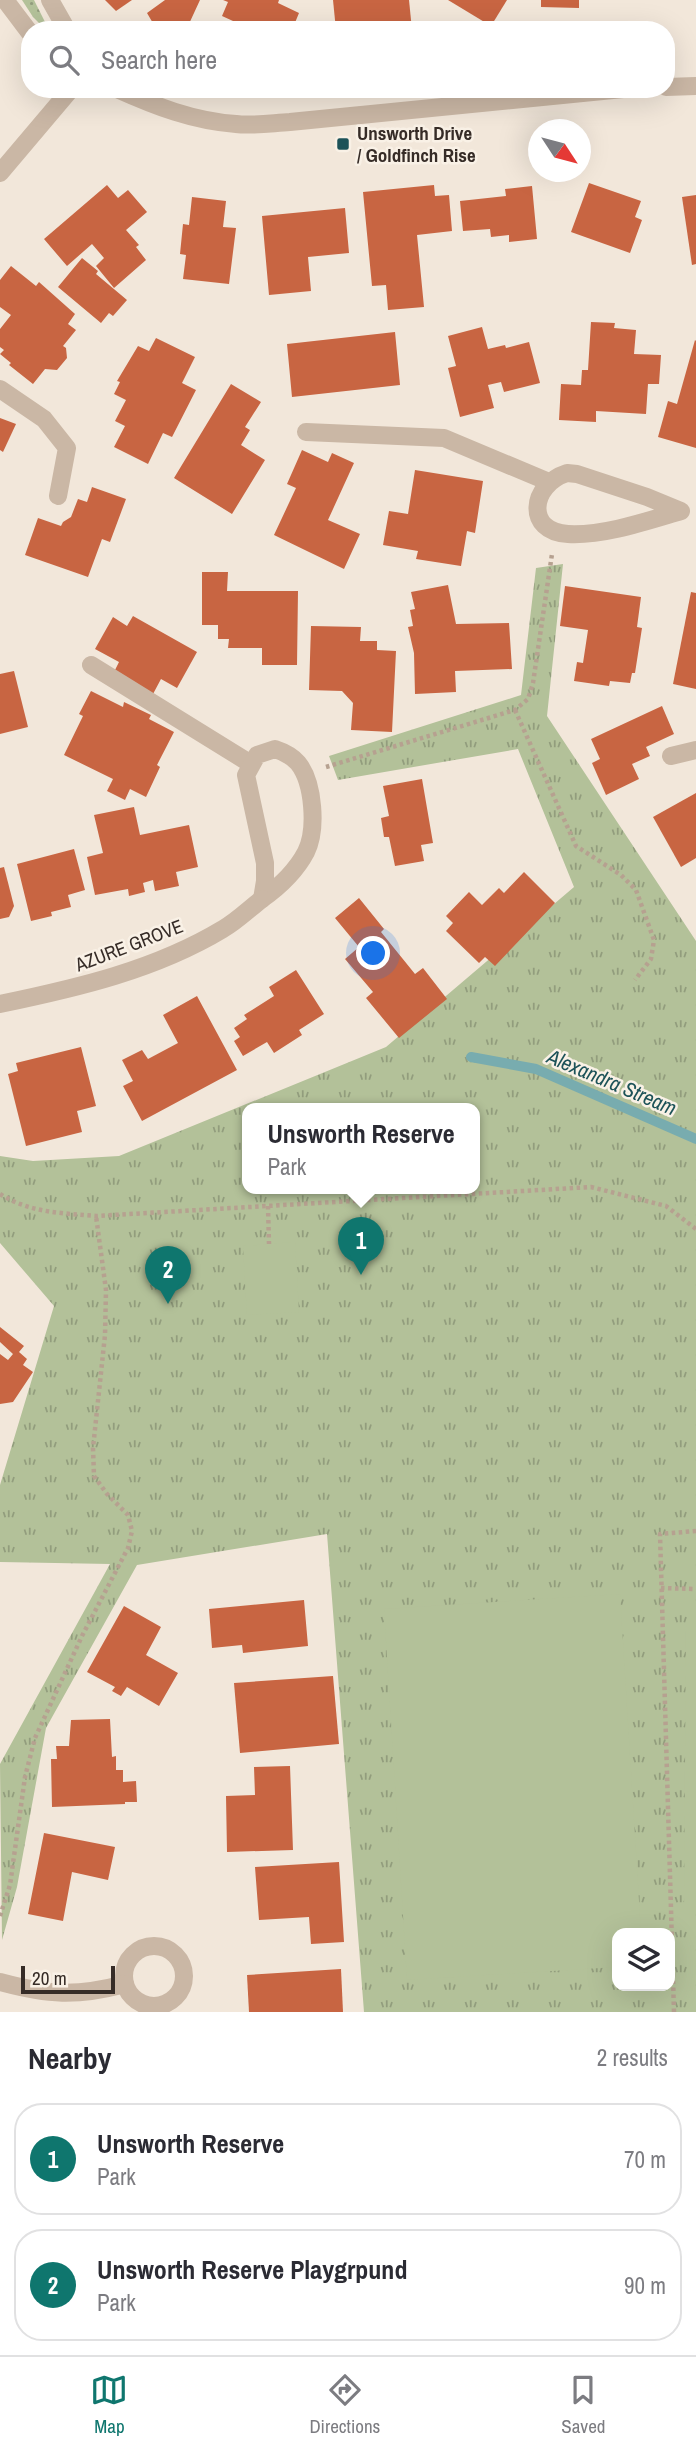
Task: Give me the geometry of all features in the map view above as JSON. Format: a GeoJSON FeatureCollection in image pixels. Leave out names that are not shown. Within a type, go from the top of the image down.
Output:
{"type":"FeatureCollection","features":[{"type":"Feature","properties":{"kind":"street"},"geometry":{"type":"LineString","coordinates":[[5,0],[21,21]]}},
{"type":"Feature","properties":{"kind":"street"},"geometry":{"type":"LineString","coordinates":[[50,0],[61,21]]}},
{"type":"Feature","properties":{"kind":"street"},"geometry":{"type":"LineString","coordinates":[[675,87],[696,86]]}},
{"type":"Feature","properties":{"kind":"street"},"geometry":{"type":"LineString","coordinates":[[0,173],[63,98]]}},
{"type":"Feature","properties":{"kind":"street"},"geometry":{"type":"LineString","coordinates":[[138,98],[202,120],[238,124],[290,122],[532,98]]}},
{"type":"Feature","properties":{"kind":"street"},"geometry":{"type":"LineString","coordinates":[[0,389],[44,419],[67,448],[58,496]]}},
{"type":"Feature","properties":{"kind":"street"},"geometry":{"type":"LineString","coordinates":[[306,432],[444,438],[549,482]]}},
{"type":"Feature","properties":{"kind":"street"},"geometry":{"type":"LineString","coordinates":[[567,473],[647,497],[688,513],[637,524],[565,534],[545,525],[540,518],[538,500],[541,489],[567,473]]}},
{"type":"Feature","properties":{"kind":"street"},"geometry":{"type":"LineString","coordinates":[[91,666],[251,764],[246,775],[265,863],[261,899]]}},
{"type":"Feature","properties":{"kind":"street","name":"AZURE GROVE"},"geometry":{"type":"LineString","coordinates":[[0,1004],[88,985],[166,958],[225,928],[279,885],[299,864],[311,837],[313,811],[303,773],[293,758],[275,749],[257,755],[251,764]]}},
{"type":"Feature","properties":{"kind":"street"},"geometry":{"type":"LineString","coordinates":[[671,756],[696,750]]}},
{"type":"Feature","properties":{"kind":"street"},"geometry":{"type":"LineString","coordinates":[[0,1982],[50,1993],[75,1994],[125,1984]]}},
{"type":"Feature","properties":{"kind":"path"},"geometry":{"type":"LineString","coordinates":[[320,769],[515,710],[528,699],[533,683],[552,549]]}},
{"type":"Feature","properties":{"kind":"path"},"geometry":{"type":"LineString","coordinates":[[515,710],[576,846],[621,875],[636,890],[654,940],[651,959],[635,980]]}},
{"type":"Feature","properties":{"kind":"path"},"geometry":{"type":"LineString","coordinates":[[480,1194],[591,1187],[666,1206],[696,1229]]}},
{"type":"Feature","properties":{"kind":"path"},"geometry":{"type":"LineString","coordinates":[[0,1194],[15,1203],[46,1212],[96,1216],[472,1194]]}},
{"type":"Feature","properties":{"kind":"path"},"geometry":{"type":"LineString","coordinates":[[268,1206],[269,1244]]}},
{"type":"Feature","properties":{"kind":"path"},"geometry":{"type":"LineString","coordinates":[[0,1916],[10,1885],[24,1777],[34,1738],[82,1636],[128,1548],[132,1531],[128,1515],[94,1476],[93,1448],[105,1335],[106,1290],[96,1216]]}},
{"type":"Feature","properties":{"kind":"path"},"geometry":{"type":"LineString","coordinates":[[674,2012],[660,1535],[696,1531]]}},
{"type":"Feature","properties":{"kind":"path"},"geometry":{"type":"LineString","coordinates":[[661,1588],[696,1589]]}},
{"type":"Feature","properties":{"kind":"green space"},"geometry":{"type":"Polygon","coordinates":[[[22,0],[34,0],[44,21],[37,21],[22,0]]]}},
{"type":"Feature","properties":{"kind":"green space"},"geometry":{"type":"Polygon","coordinates":[[[563,564],[547,716],[696,941],[696,2012],[364,2012],[327,1534],[137,1565],[46,1728],[17,1887],[2,1940],[0,1764],[110,1564],[0,1562],[0,1485],[54,1306],[0,1243],[0,1156],[33,1161],[119,1156],[242,1106],[242,1194],[480,1194],[480,1103],[249,1103],[386,1047],[574,887],[518,749],[338,780],[329,756],[521,695],[536,568],[563,564]]]}},
{"type":"Feature","properties":{"kind":"green space"},"geometry":{"type":"Polygon","coordinates":[[[295,1242],[299,1312],[247,1315],[243,1246],[295,1242]]]}},
{"type":"Feature","properties":{"kind":"green space"},"geometry":{"type":"Polygon","coordinates":[[[620,1594],[641,1928],[612,1928],[612,1967],[407,1980],[384,1609],[620,1594]]]}},
{"type":"Feature","properties":{"kind":"green space"},"geometry":{"type":"Polygon","coordinates":[[[686,1627],[696,1627],[696,1909],[684,1909],[686,1627]]]}},
{"type":"Feature","properties":{"kind":"building"},"geometry":{"type":"Polygon","coordinates":[[[105,0],[132,0],[116,11],[105,0]]]}},
{"type":"Feature","properties":{"kind":"building"},"geometry":{"type":"Polygon","coordinates":[[[165,0],[200,0],[190,21],[152,21],[147,13],[165,0]]]}},
{"type":"Feature","properties":{"kind":"building"},"geometry":{"type":"Polygon","coordinates":[[[223,0],[279,0],[278,3],[299,13],[296,21],[233,21],[222,16],[228,2],[223,0]]]}},
{"type":"Feature","properties":{"kind":"building"},"geometry":{"type":"Polygon","coordinates":[[[333,0],[409,0],[411,21],[335,21],[333,0]]]}},
{"type":"Feature","properties":{"kind":"building"},"geometry":{"type":"Polygon","coordinates":[[[448,0],[507,0],[494,21],[483,21],[448,0]]]}},
{"type":"Feature","properties":{"kind":"building"},"geometry":{"type":"Polygon","coordinates":[[[541,0],[579,0],[579,8],[541,7],[541,0]]]}},
{"type":"Feature","properties":{"kind":"building"},"geometry":{"type":"Polygon","coordinates":[[[589,183],[641,201],[635,217],[642,220],[630,253],[571,232],[589,183]]]}},
{"type":"Feature","properties":{"kind":"building"},"geometry":{"type":"Polygon","coordinates":[[[107,185],[118,198],[128,190],[147,212],[126,230],[139,245],[136,247],[146,260],[114,288],[96,266],[104,258],[92,244],[67,266],[44,239],[107,185]]]}},
{"type":"Feature","properties":{"kind":"building"},"geometry":{"type":"Polygon","coordinates":[[[434,185],[435,196],[449,195],[452,231],[417,235],[424,307],[388,310],[386,285],[372,286],[363,192],[434,185]]]}},
{"type":"Feature","properties":{"kind":"building"},"geometry":{"type":"Polygon","coordinates":[[[532,186],[537,239],[509,242],[509,235],[491,237],[490,229],[463,231],[460,201],[506,196],[505,189],[532,186]]]}},
{"type":"Feature","properties":{"kind":"building"},"geometry":{"type":"Polygon","coordinates":[[[696,195],[696,264],[692,265],[682,197],[696,195]]]}},
{"type":"Feature","properties":{"kind":"building"},"geometry":{"type":"Polygon","coordinates":[[[192,197],[226,201],[223,227],[236,228],[229,284],[183,279],[186,255],[180,254],[183,224],[189,225],[192,197]]]}},
{"type":"Feature","properties":{"kind":"building"},"geometry":{"type":"Polygon","coordinates":[[[345,208],[349,253],[308,257],[311,291],[269,295],[262,216],[345,208]]]}},
{"type":"Feature","properties":{"kind":"building"},"geometry":{"type":"Polygon","coordinates":[[[82,258],[98,271],[96,274],[127,300],[113,316],[109,313],[101,323],[58,287],[82,258]]]}},
{"type":"Feature","properties":{"kind":"building"},"geometry":{"type":"Polygon","coordinates":[[[11,266],[36,286],[39,282],[75,314],[68,324],[76,330],[63,346],[66,348],[67,358],[57,370],[45,369],[33,384],[0,354],[4,350],[0,347],[0,329],[11,315],[0,307],[0,280],[11,266]]]}},
{"type":"Feature","properties":{"kind":"building"},"geometry":{"type":"Polygon","coordinates":[[[591,322],[615,323],[614,328],[636,330],[634,354],[661,355],[659,384],[648,384],[646,414],[596,411],[596,422],[559,420],[561,384],[581,385],[582,370],[588,370],[591,322]]]}},
{"type":"Feature","properties":{"kind":"building"},"geometry":{"type":"Polygon","coordinates":[[[482,327],[488,349],[529,342],[540,383],[504,392],[501,382],[488,385],[494,408],[460,417],[448,368],[456,366],[448,336],[482,327]]]}},
{"type":"Feature","properties":{"kind":"building"},"geometry":{"type":"Polygon","coordinates":[[[395,332],[400,385],[292,397],[287,344],[395,332]]]}},
{"type":"Feature","properties":{"kind":"building"},"geometry":{"type":"Polygon","coordinates":[[[156,338],[195,357],[182,383],[196,390],[172,437],[163,433],[148,464],[114,447],[125,426],[115,421],[126,400],[114,394],[120,382],[117,381],[138,346],[149,351],[156,338]]]}},
{"type":"Feature","properties":{"kind":"building"},"geometry":{"type":"Polygon","coordinates":[[[695,340],[696,448],[658,437],[668,401],[677,404],[695,340]]]}},
{"type":"Feature","properties":{"kind":"building"},"geometry":{"type":"Polygon","coordinates":[[[231,384],[261,402],[245,427],[250,430],[241,445],[265,460],[232,514],[174,478],[231,384]]]}},
{"type":"Feature","properties":{"kind":"building"},"geometry":{"type":"Polygon","coordinates":[[[0,418],[16,424],[3,452],[0,450],[0,418]]]}},
{"type":"Feature","properties":{"kind":"building"},"geometry":{"type":"Polygon","coordinates":[[[302,450],[328,462],[332,453],[354,463],[328,520],[360,534],[344,569],[274,535],[296,488],[287,484],[302,450]]]}},
{"type":"Feature","properties":{"kind":"building"},"geometry":{"type":"Polygon","coordinates":[[[415,470],[483,481],[475,533],[467,531],[461,566],[416,559],[418,551],[383,545],[389,511],[408,514],[415,470]]]}},
{"type":"Feature","properties":{"kind":"building"},"geometry":{"type":"Polygon","coordinates":[[[92,487],[126,499],[110,542],[102,539],[88,577],[25,555],[38,518],[61,526],[71,517],[78,499],[87,502],[92,487]]]}},
{"type":"Feature","properties":{"kind":"building"},"geometry":{"type":"Polygon","coordinates":[[[202,572],[228,572],[227,591],[298,591],[297,665],[262,665],[262,648],[228,648],[229,639],[218,639],[218,625],[202,625],[202,572]]]}},
{"type":"Feature","properties":{"kind":"building"},"geometry":{"type":"Polygon","coordinates":[[[448,585],[456,624],[509,623],[512,669],[455,671],[456,692],[415,694],[414,653],[408,627],[413,626],[410,610],[415,609],[411,592],[448,585]]]}},
{"type":"Feature","properties":{"kind":"building"},"geometry":{"type":"Polygon","coordinates":[[[565,586],[641,597],[637,627],[642,628],[635,673],[632,673],[630,683],[610,681],[609,686],[574,681],[577,662],[583,663],[588,630],[560,626],[565,586]]]}},
{"type":"Feature","properties":{"kind":"building"},"geometry":{"type":"Polygon","coordinates":[[[691,592],[696,593],[696,689],[673,684],[691,592]]]}},
{"type":"Feature","properties":{"kind":"building"},"geometry":{"type":"Polygon","coordinates":[[[133,616],[197,652],[177,688],[161,679],[153,694],[114,672],[119,662],[95,649],[113,617],[127,626],[133,616]]]}},
{"type":"Feature","properties":{"kind":"building"},"geometry":{"type":"Polygon","coordinates":[[[311,626],[361,627],[360,641],[377,641],[377,650],[396,651],[392,732],[351,730],[353,703],[342,691],[309,690],[311,626]]]}},
{"type":"Feature","properties":{"kind":"building"},"geometry":{"type":"Polygon","coordinates":[[[14,671],[28,727],[0,734],[0,674],[14,671]]]}},
{"type":"Feature","properties":{"kind":"building"},"geometry":{"type":"Polygon","coordinates":[[[91,691],[123,707],[124,702],[151,715],[149,719],[174,732],[157,765],[160,767],[146,797],[130,789],[125,800],[107,791],[113,779],[64,755],[83,716],[79,714],[91,691]]]}},
{"type":"Feature","properties":{"kind":"building"},"geometry":{"type":"Polygon","coordinates":[[[662,706],[674,734],[646,747],[650,756],[632,764],[639,779],[606,795],[592,763],[600,759],[591,739],[662,706]]]}},
{"type":"Feature","properties":{"kind":"building"},"geometry":{"type":"Polygon","coordinates":[[[422,779],[433,843],[421,845],[424,861],[395,866],[389,837],[384,837],[381,818],[389,816],[383,786],[422,779]]]}},
{"type":"Feature","properties":{"kind":"building"},"geometry":{"type":"Polygon","coordinates":[[[696,793],[696,858],[681,867],[653,817],[696,793]]]}},
{"type":"Feature","properties":{"kind":"building"},"geometry":{"type":"Polygon","coordinates":[[[134,807],[140,835],[189,825],[198,867],[176,872],[179,886],[155,891],[153,880],[143,883],[145,892],[129,896],[128,889],[95,895],[87,857],[103,853],[94,815],[134,807]]]}},
{"type":"Feature","properties":{"kind":"building"},"geometry":{"type":"Polygon","coordinates":[[[74,849],[85,890],[68,895],[71,907],[51,912],[52,916],[31,921],[17,864],[74,849]]]}},
{"type":"Feature","properties":{"kind":"building"},"geometry":{"type":"Polygon","coordinates":[[[4,867],[14,906],[9,917],[0,919],[0,868],[4,867]]]}},
{"type":"Feature","properties":{"kind":"building"},"geometry":{"type":"Polygon","coordinates":[[[524,872],[555,903],[495,966],[485,957],[479,963],[446,931],[453,923],[446,916],[469,892],[482,905],[499,888],[504,893],[524,872]]]}},
{"type":"Feature","properties":{"kind":"building"},"geometry":{"type":"Polygon","coordinates":[[[359,898],[384,929],[381,932],[415,974],[423,968],[447,999],[399,1038],[366,998],[373,992],[345,959],[359,947],[335,918],[359,898]]]}},
{"type":"Feature","properties":{"kind":"building"},"geometry":{"type":"Polygon","coordinates":[[[296,970],[324,1014],[299,1030],[302,1035],[274,1053],[267,1042],[243,1056],[234,1041],[240,1037],[234,1028],[247,1019],[244,1015],[274,996],[269,987],[296,970]]]}},
{"type":"Feature","properties":{"kind":"building"},"geometry":{"type":"Polygon","coordinates":[[[197,996],[237,1070],[142,1121],[123,1086],[133,1081],[122,1060],[142,1050],[148,1059],[178,1043],[163,1015],[197,996]]]}},
{"type":"Feature","properties":{"kind":"building"},"geometry":{"type":"Polygon","coordinates":[[[81,1047],[96,1106],[77,1111],[82,1132],[26,1146],[8,1074],[18,1071],[16,1063],[81,1047]]]}},
{"type":"Feature","properties":{"kind":"building"},"geometry":{"type":"Polygon","coordinates":[[[0,1327],[24,1346],[19,1352],[27,1359],[23,1365],[33,1372],[13,1402],[0,1404],[0,1354],[8,1360],[13,1354],[0,1342],[0,1327]]]}},
{"type":"Feature","properties":{"kind":"building"},"geometry":{"type":"Polygon","coordinates":[[[304,1600],[308,1646],[243,1653],[242,1645],[212,1648],[209,1609],[304,1600]]]}},
{"type":"Feature","properties":{"kind":"building"},"geometry":{"type":"Polygon","coordinates":[[[124,1606],[161,1627],[146,1655],[178,1673],[159,1706],[127,1687],[121,1696],[112,1691],[115,1687],[87,1672],[124,1606]]]}},
{"type":"Feature","properties":{"kind":"building"},"geometry":{"type":"Polygon","coordinates":[[[333,1676],[339,1744],[240,1753],[234,1683],[333,1676]]]}},
{"type":"Feature","properties":{"kind":"building"},"geometry":{"type":"Polygon","coordinates":[[[110,1719],[112,1757],[116,1756],[116,1770],[123,1770],[123,1782],[136,1781],[137,1802],[52,1807],[51,1759],[57,1759],[56,1746],[69,1746],[71,1720],[110,1719]]]}},
{"type":"Feature","properties":{"kind":"building"},"geometry":{"type":"Polygon","coordinates":[[[290,1766],[293,1850],[227,1852],[226,1796],[255,1795],[254,1767],[290,1766]]]}},
{"type":"Feature","properties":{"kind":"building"},"geometry":{"type":"Polygon","coordinates":[[[44,1833],[115,1847],[108,1880],[72,1872],[63,1921],[28,1914],[44,1833]]]}},
{"type":"Feature","properties":{"kind":"building"},"geometry":{"type":"Polygon","coordinates":[[[339,1862],[344,1942],[311,1944],[309,1917],[259,1920],[255,1867],[339,1862]]]}},
{"type":"Feature","properties":{"kind":"building"},"geometry":{"type":"Polygon","coordinates":[[[341,1969],[343,2012],[249,2012],[247,1975],[341,1969]]]}},
{"type":"Feature","properties":{"kind":"waterway","name":"Alexandra Stream"},"geometry":{"type":"LineString","coordinates":[[471,1057],[536,1069],[696,1139]]}},
{"type":"Feature","properties":{"kind":"place","name":"Unsworth Drive / Goldfinch Rise"},"geometry":{"type":"Point","coordinates":[343,144]}},
{"type":"Feature","properties":{"kind":"place","name":"Unsworth Reserve"},"geometry":{"type":"Point","coordinates":[361,1275]}},
{"type":"Feature","properties":{"kind":"place","name":"Unsworth Reserve Playgrpund"},"geometry":{"type":"Point","coordinates":[168,1304]}}]}
